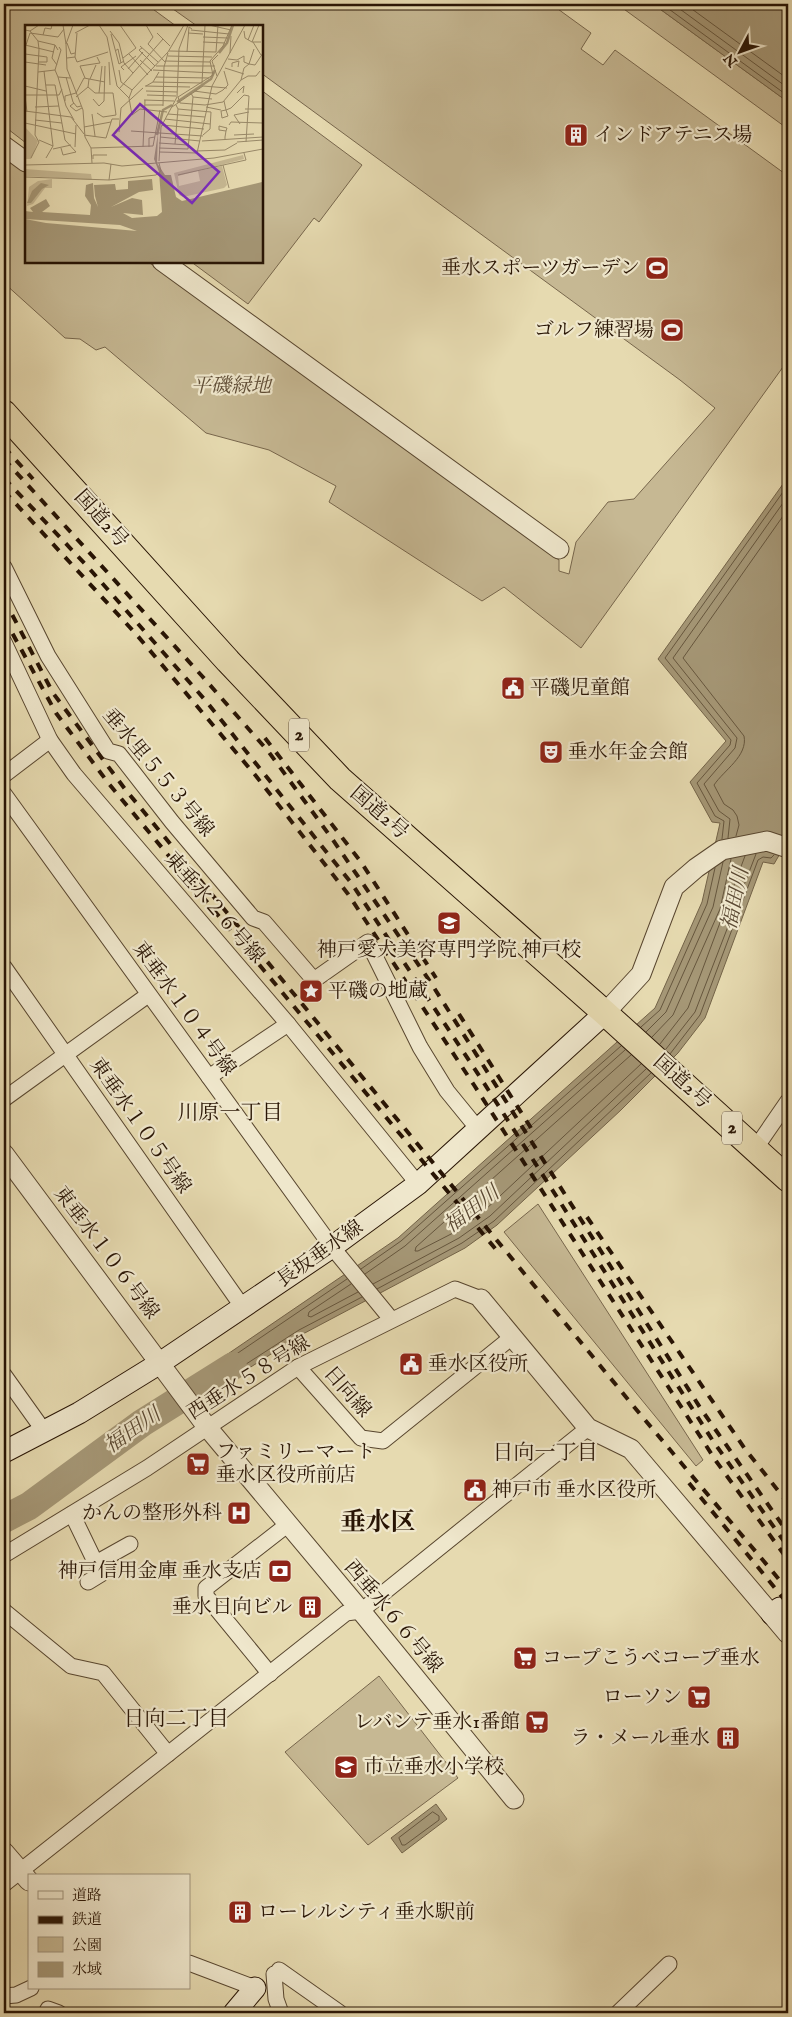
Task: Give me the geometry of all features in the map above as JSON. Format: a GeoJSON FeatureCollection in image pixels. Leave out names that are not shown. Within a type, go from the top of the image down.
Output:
{"type":"FeatureCollection","features":[{"type":"Feature","properties":{"kind":"highway","name":"国道2号"},"geometry":{"type":"LineString","coordinates":[[4,413],[228,660],[340,779],[614,1021],[788,1179]]}},
{"type":"Feature","properties":{"kind":"main road","name":"長坂垂水線"},"geometry":{"type":"LineString","coordinates":[[4,1452],[165,1372],[244,1309],[337,1254],[478,1129],[614,1021]]}},
{"type":"Feature","properties":{"kind":"main road"},"geometry":{"type":"LineString","coordinates":[[234,2013],[255,1988]]}},
{"type":"Feature","properties":{"kind":"street"},"geometry":{"type":"LineString","coordinates":[[4,146],[25,161]]}},
{"type":"Feature","properties":{"kind":"street"},"geometry":{"type":"LineString","coordinates":[[163,262],[559,549]]}},
{"type":"Feature","properties":{"kind":"street","name":"垂水里５５３号線"},"geometry":{"type":"LineString","coordinates":[[4,567],[48,656],[108,751],[119,754],[172,822],[252,918],[264,922],[314,980],[368,942],[420,1047],[447,1091],[478,1129]]}},
{"type":"Feature","properties":{"kind":"street","name":"東垂水２６号線"},"geometry":{"type":"LineString","coordinates":[[4,642],[50,740],[74,774],[288,1024],[418,1184]]}},
{"type":"Feature","properties":{"kind":"street"},"geometry":{"type":"LineString","coordinates":[[4,775],[50,740]]}},
{"type":"Feature","properties":{"kind":"street","name":"東垂水１０４号線"},"geometry":{"type":"LineString","coordinates":[[4,794],[337,1254],[391,1319]]}},
{"type":"Feature","properties":{"kind":"street"},"geometry":{"type":"LineString","coordinates":[[614,1021],[641,974],[654,944],[662,914],[674,887],[696,868],[722,850],[767,841],[788,848]]}},
{"type":"Feature","properties":{"kind":"street","name":"東垂水１０５号線"},"geometry":{"type":"LineString","coordinates":[[4,967],[244,1309]]}},
{"type":"Feature","properties":{"kind":"street"},"geometry":{"type":"LineString","coordinates":[[4,1099],[148,995]]}},
{"type":"Feature","properties":{"kind":"street"},"geometry":{"type":"LineString","coordinates":[[209,1077],[288,1024]]}},
{"type":"Feature","properties":{"kind":"street"},"geometry":{"type":"LineString","coordinates":[[755,1149],[788,1101]]}},
{"type":"Feature","properties":{"kind":"street","name":"東垂水１０６号線"},"geometry":{"type":"LineString","coordinates":[[4,1154],[203,1422]]}},
{"type":"Feature","properties":{"kind":"street","name":"西垂水５８号線"},"geometry":{"type":"LineString","coordinates":[[4,1555],[147,1468],[203,1422],[298,1367],[391,1319],[455,1290],[481,1299]]}},
{"type":"Feature","properties":{"kind":"street"},"geometry":{"type":"LineString","coordinates":[[481,1299],[588,1428],[631,1449],[776,1611],[788,1634]]}},
{"type":"Feature","properties":{"kind":"street","name":"日向線"},"geometry":{"type":"LineString","coordinates":[[298,1367],[361,1438],[383,1440],[512,1337]]}},
{"type":"Feature","properties":{"kind":"street"},"geometry":{"type":"LineString","coordinates":[[4,1375],[44,1431]]}},
{"type":"Feature","properties":{"kind":"street","name":"西垂水６６号線"},"geometry":{"type":"LineString","coordinates":[[203,1422],[287,1525],[361,1611],[514,1799]]}},
{"type":"Feature","properties":{"kind":"street"},"geometry":{"type":"LineString","coordinates":[[4,1884],[24,1876],[168,1754],[346,1613],[361,1611],[588,1428]]}},
{"type":"Feature","properties":{"kind":"street"},"geometry":{"type":"LineString","coordinates":[[4,1446],[25,1441]]}},
{"type":"Feature","properties":{"kind":"street"},"geometry":{"type":"LineString","coordinates":[[72,1514],[102,1574],[88,1582]]}},
{"type":"Feature","properties":{"kind":"street"},"geometry":{"type":"LineString","coordinates":[[270,1674],[206,1596],[206,1588],[287,1525]]}},
{"type":"Feature","properties":{"kind":"street"},"geometry":{"type":"LineString","coordinates":[[96,1563],[130,1544]]}},
{"type":"Feature","properties":{"kind":"street"},"geometry":{"type":"LineString","coordinates":[[4,1611],[71,1666],[103,1673],[168,1754]]}},
{"type":"Feature","properties":{"kind":"street"},"geometry":{"type":"LineString","coordinates":[[4,1852],[24,1876]]}},
{"type":"Feature","properties":{"kind":"street"},"geometry":{"type":"LineString","coordinates":[[190,1963],[255,1988]]}},
{"type":"Feature","properties":{"kind":"street"},"geometry":{"type":"LineString","coordinates":[[618,2013],[669,1964]]}},
{"type":"Feature","properties":{"kind":"street"},"geometry":{"type":"LineString","coordinates":[[281,2013],[276,1999],[277,1972],[340,2013]]}},
{"type":"Feature","properties":{"kind":"street"},"geometry":{"type":"LineString","coordinates":[[4,1996],[16,1995],[28,1989]]}},
{"type":"Feature","properties":{"kind":"green space"},"geometry":{"type":"Polygon","coordinates":[[[4,4],[146,4],[175,25],[25,25],[25,142],[4,126],[4,4]]]}},
{"type":"Feature","properties":{"kind":"green space","name":"垂水スポーツガーデン"},"geometry":{"type":"Polygon","coordinates":[[[166,4],[551,4],[591,33],[581,49],[603,65],[615,50],[788,176],[788,360],[581,648],[504,587],[482,601],[329,502],[336,486],[269,450],[206,433],[105,347],[96,350],[80,339],[65,338],[4,283],[4,157],[25,172],[25,262],[148,262],[559,560],[559,571],[569,574],[576,542],[608,502],[634,499],[715,408],[680,380],[262,74],[262,25],[196,25],[166,4]]]}},
{"type":"Feature","properties":{"kind":"green space"},"geometry":{"type":"Polygon","coordinates":[[[617,4],[653,4],[788,102],[788,129],[617,4]]]}},
{"type":"Feature","properties":{"kind":"green space"},"geometry":{"type":"Polygon","coordinates":[[[262,91],[362,165],[319,222],[314,218],[248,304],[191,262],[262,262],[262,91]]]}},
{"type":"Feature","properties":{"kind":"green space"},"geometry":{"type":"Polygon","coordinates":[[[538,1204],[703,1460],[696,1466],[504,1232],[538,1204]]]}},
{"type":"Feature","properties":{"kind":"green space"},"geometry":{"type":"Polygon","coordinates":[[[379,1676],[458,1778],[368,1845],[285,1752],[379,1676]]]}},
{"type":"Feature","properties":{"kind":"water"},"geometry":{"type":"Polygon","coordinates":[[[653,4],[788,4],[788,102],[653,4]]]}},
{"type":"Feature","properties":{"kind":"water"},"geometry":{"type":"Polygon","coordinates":[[[788,477],[788,840],[774,864],[763,862],[705,1018],[678,1053],[621,1110],[497,1225],[465,1248],[301,1335],[210,1393],[194,1377],[398,1238],[655,1008],[702,902],[720,823],[712,822],[690,782],[726,741],[658,659],[788,477]]]}},
{"type":"Feature","properties":{"kind":"water"},"geometry":{"type":"Polygon","coordinates":[[[436,1804],[447,1819],[402,1853],[391,1838],[436,1804]]]}},
{"type":"Feature","properties":{"kind":"waterway","name":"福田川"},"geometry":{"type":"LineString","coordinates":[[4,1519],[29,1506],[142,1423],[233,1366]]}},
{"type":"Feature","properties":{"kind":"railway"},"geometry":{"type":"LineString","coordinates":[[4,447],[33,479]]}},
{"type":"Feature","properties":{"kind":"railway"},"geometry":{"type":"LineString","coordinates":[[4,459],[268,751],[333,840],[431,983],[701,1409],[788,1533]]}},
{"type":"Feature","properties":{"kind":"railway"},"geometry":{"type":"LineString","coordinates":[[4,478],[87,566],[206,701],[352,884],[482,1080],[713,1441],[788,1547]]}},
{"type":"Feature","properties":{"kind":"railway"},"geometry":{"type":"LineString","coordinates":[[4,491],[136,634],[256,776],[348,894],[474,1085],[716,1461],[788,1560]]}},
{"type":"Feature","properties":{"kind":"railway"},"geometry":{"type":"LineString","coordinates":[[4,599],[53,693],[125,789],[640,1414],[788,1590]]}},
{"type":"Feature","properties":{"kind":"railway"},"geometry":{"type":"LineString","coordinates":[[4,618],[56,713],[109,784],[498,1252]]}},
{"type":"Feature","properties":{"kind":"railway"},"geometry":{"type":"LineString","coordinates":[[265,738],[361,862],[436,978]]}},
{"type":"Feature","properties":{"kind":"railway"},"geometry":{"type":"LineString","coordinates":[[459,1014],[531,1128]]}},
{"type":"Feature","properties":{"kind":"railway"},"geometry":{"type":"LineString","coordinates":[[587,1217],[745,1449],[788,1503]]}},
{"type":"Feature","properties":{"kind":"railway"},"geometry":{"type":"LineString","coordinates":[[689,1483],[788,1604]]}},
{"type":"Feature","properties":{"kind":"place","name":"インドアテニス場"},"geometry":{"type":"Point","coordinates":[576,135]}},
{"type":"Feature","properties":{"kind":"place","name":"垂水スポーツガーデン"},"geometry":{"type":"Point","coordinates":[657,268]}},
{"type":"Feature","properties":{"kind":"place","name":"ゴルフ練習場"},"geometry":{"type":"Point","coordinates":[672,330]}},
{"type":"Feature","properties":{"kind":"place","name":"平磯児童館"},"geometry":{"type":"Point","coordinates":[513,688]}},
{"type":"Feature","properties":{"kind":"place","name":"垂水年金会館"},"geometry":{"type":"Point","coordinates":[551,752]}},
{"type":"Feature","properties":{"kind":"place","name":"神戸愛犬美容専門学院 神戸校"},"geometry":{"type":"Point","coordinates":[449,923]}},
{"type":"Feature","properties":{"kind":"place","name":"平磯の地蔵"},"geometry":{"type":"Point","coordinates":[311,991]}},
{"type":"Feature","properties":{"kind":"place","name":"垂水区役所"},"geometry":{"type":"Point","coordinates":[411,1364]}},
{"type":"Feature","properties":{"kind":"place","name":"ファミリーマート 垂水区役所前店"},"geometry":{"type":"Point","coordinates":[198,1464]}},
{"type":"Feature","properties":{"kind":"place","name":"神戸市 垂水区役所"},"geometry":{"type":"Point","coordinates":[475,1490]}},
{"type":"Feature","properties":{"kind":"place","name":"かんの整形外科"},"geometry":{"type":"Point","coordinates":[239,1513]}},
{"type":"Feature","properties":{"kind":"place","name":"神戸信用金庫 垂水支店"},"geometry":{"type":"Point","coordinates":[280,1571]}},
{"type":"Feature","properties":{"kind":"place","name":"垂水日向ビル"},"geometry":{"type":"Point","coordinates":[310,1607]}},
{"type":"Feature","properties":{"kind":"place","name":"コープこうべコープ垂水"},"geometry":{"type":"Point","coordinates":[525,1658]}},
{"type":"Feature","properties":{"kind":"place","name":"ローソン"},"geometry":{"type":"Point","coordinates":[699,1697]}},
{"type":"Feature","properties":{"kind":"place","name":"レバンテ垂水1番館"},"geometry":{"type":"Point","coordinates":[537,1722]}},
{"type":"Feature","properties":{"kind":"place","name":"ラ・メール垂水"},"geometry":{"type":"Point","coordinates":[728,1738]}},
{"type":"Feature","properties":{"kind":"place","name":"市立垂水小学校"},"geometry":{"type":"Point","coordinates":[346,1767]}},
{"type":"Feature","properties":{"kind":"place","name":"ローレルシティ垂水駅前"},"geometry":{"type":"Point","coordinates":[240,1912]}},
{"type":"Feature","properties":{"kind":"district","name":"川原一丁目"},"geometry":{"type":"Point","coordinates":[230,1113]}},
{"type":"Feature","properties":{"kind":"district","name":"日向一丁目"},"geometry":{"type":"Point","coordinates":[545,1453]}},
{"type":"Feature","properties":{"kind":"district","name":"垂水区"},"geometry":{"type":"Point","coordinates":[378,1523]}},
{"type":"Feature","properties":{"kind":"district","name":"日向二丁目"},"geometry":{"type":"Point","coordinates":[176,1719]}},
{"type":"Feature","properties":{"kind":"park label","name":"平磯緑地"},"geometry":{"type":"Point","coordinates":[231,386]}}]}
